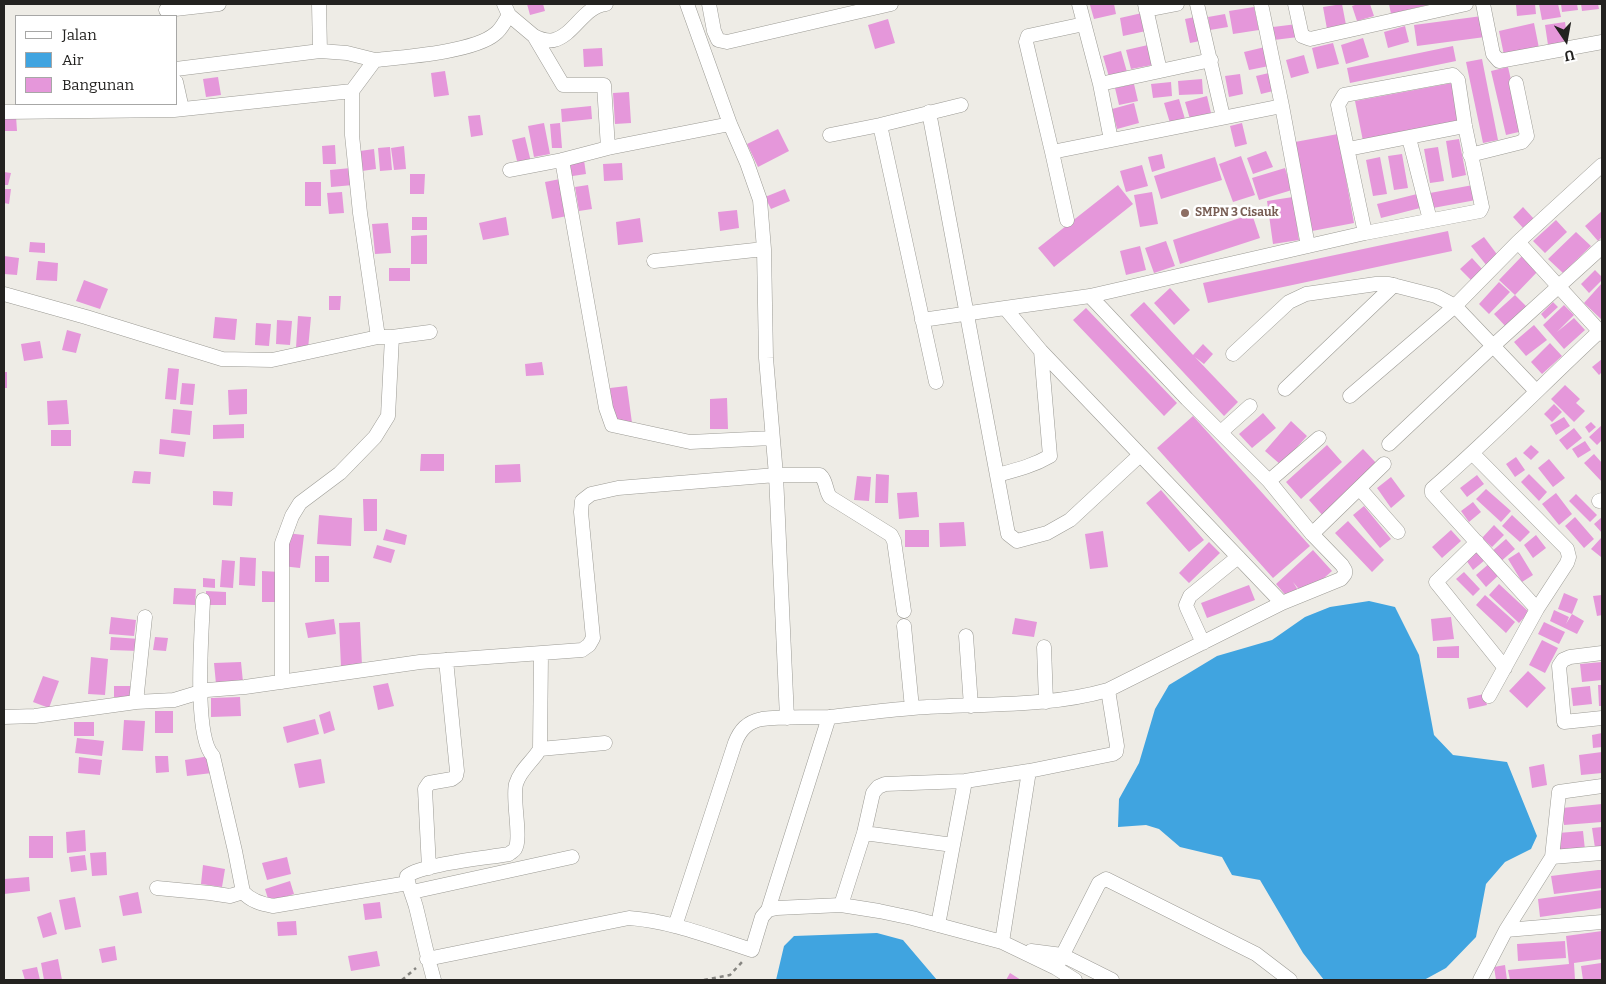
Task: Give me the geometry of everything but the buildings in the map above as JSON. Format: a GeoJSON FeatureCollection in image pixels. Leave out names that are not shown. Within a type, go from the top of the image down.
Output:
{"type":"FeatureCollection","features":[{"type":"Feature","properties":{"kind":"street"},"geometry":{"type":"LineString","coordinates":[[166,10],[219,4]]}},
{"type":"Feature","properties":{"kind":"street"},"geometry":{"type":"LineString","coordinates":[[319,4],[320,51]]}},
{"type":"Feature","properties":{"kind":"street"},"geometry":{"type":"LineString","coordinates":[[534,36],[553,41],[564,35],[586,14],[602,4],[606,4]]}},
{"type":"Feature","properties":{"kind":"street"},"geometry":{"type":"LineString","coordinates":[[686,4],[760,200],[764,249],[766,358],[776,476],[787,718]]}},
{"type":"Feature","properties":{"kind":"street"},"geometry":{"type":"LineString","coordinates":[[709,4],[714,31],[718,40],[727,42],[891,4]]}},
{"type":"Feature","properties":{"kind":"street"},"geometry":{"type":"LineString","coordinates":[[1079,4],[1100,84],[1111,140]]}},
{"type":"Feature","properties":{"kind":"street"},"geometry":{"type":"LineString","coordinates":[[1160,71],[1145,7],[1177,4]]}},
{"type":"Feature","properties":{"kind":"street"},"geometry":{"type":"LineString","coordinates":[[1198,4],[1223,117]]}},
{"type":"Feature","properties":{"kind":"street"},"geometry":{"type":"LineString","coordinates":[[1261,4],[1308,246]]}},
{"type":"Feature","properties":{"kind":"street"},"geometry":{"type":"LineString","coordinates":[[1296,4],[1302,36],[1310,39],[1466,4]]}},
{"type":"Feature","properties":{"kind":"street"},"geometry":{"type":"LineString","coordinates":[[1483,4],[1493,54],[1499,61],[1602,42]]}},
{"type":"Feature","properties":{"kind":"street"},"geometry":{"type":"LineString","coordinates":[[178,70],[320,51],[347,53],[375,60],[420,56],[477,44],[496,34],[507,10],[534,36],[563,85],[604,85],[608,148]]}},
{"type":"Feature","properties":{"kind":"street"},"geometry":{"type":"LineString","coordinates":[[1066,220],[1026,42],[1028,36],[1084,24]]}},
{"type":"Feature","properties":{"kind":"street"},"geometry":{"type":"LineString","coordinates":[[375,60],[352,91],[352,135],[360,213],[378,337]]}},
{"type":"Feature","properties":{"kind":"street"},"geometry":{"type":"LineString","coordinates":[[1100,84],[1211,60]]}},
{"type":"Feature","properties":{"kind":"street"},"geometry":{"type":"LineString","coordinates":[[922,320],[1090,296],[1365,233],[1480,211],[1482,207],[1470,155],[1458,80],[1453,75],[1344,95],[1338,105],[1365,233]]}},
{"type":"Feature","properties":{"kind":"street"},"geometry":{"type":"LineString","coordinates":[[1470,155],[1522,142],[1527,136],[1516,83]]}},
{"type":"Feature","properties":{"kind":"street"},"geometry":{"type":"LineString","coordinates":[[178,91],[182,109]]}},
{"type":"Feature","properties":{"kind":"street"},"geometry":{"type":"LineString","coordinates":[[4,112],[182,109],[352,91]]}},
{"type":"Feature","properties":{"kind":"street"},"geometry":{"type":"LineString","coordinates":[[830,135],[880,125],[960,104]]}},
{"type":"Feature","properties":{"kind":"street"},"geometry":{"type":"LineString","coordinates":[[1052,152],[1282,106]]}},
{"type":"Feature","properties":{"kind":"street"},"geometry":{"type":"LineString","coordinates":[[930,112],[1008,534],[1017,541],[1047,533],[1070,520],[1140,455]]}},
{"type":"Feature","properties":{"kind":"street"},"geometry":{"type":"LineString","coordinates":[[510,170],[730,124]]}},
{"type":"Feature","properties":{"kind":"street"},"geometry":{"type":"LineString","coordinates":[[880,125],[936,382]]}},
{"type":"Feature","properties":{"kind":"street"},"geometry":{"type":"LineString","coordinates":[[1348,148],[1465,126]]}},
{"type":"Feature","properties":{"kind":"street"},"geometry":{"type":"LineString","coordinates":[[1409,138],[1430,220]]}},
{"type":"Feature","properties":{"kind":"street"},"geometry":{"type":"LineString","coordinates":[[562,160],[606,408],[612,425],[690,442],[772,438]]}},
{"type":"Feature","properties":{"kind":"street"},"geometry":{"type":"LineString","coordinates":[[1350,396],[1455,306],[1518,242],[1602,165]]}},
{"type":"Feature","properties":{"kind":"street"},"geometry":{"type":"LineString","coordinates":[[1518,242],[1601,331],[1536,390],[1473,454],[1432,488],[1432,494],[1537,609]]}},
{"type":"Feature","properties":{"kind":"street"},"geometry":{"type":"LineString","coordinates":[[1389,444],[1602,247]]}},
{"type":"Feature","properties":{"kind":"street"},"geometry":{"type":"LineString","coordinates":[[654,261],[764,249]]}},
{"type":"Feature","properties":{"kind":"street"},"geometry":{"type":"LineString","coordinates":[[1233,354],[1296,297],[1376,284],[1394,285],[1436,296],[1455,306],[1536,390]]}},
{"type":"Feature","properties":{"kind":"street"},"geometry":{"type":"LineString","coordinates":[[1285,390],[1394,285]]}},
{"type":"Feature","properties":{"kind":"street"},"geometry":{"type":"LineString","coordinates":[[4,294],[222,359],[272,360],[378,337],[430,332]]}},
{"type":"Feature","properties":{"kind":"street"},"geometry":{"type":"LineString","coordinates":[[675,926],[734,743],[740,730],[748,724],[761,720],[829,717],[912,708],[1046,702],[1072,699],[1108,690],[1282,603],[1341,578],[1344,574],[1346,570],[1342,565],[1312,534],[1269,481],[1187,399],[1090,296]]}},
{"type":"Feature","properties":{"kind":"street"},"geometry":{"type":"LineString","coordinates":[[1005,308],[1041,351],[1282,603]]}},
{"type":"Feature","properties":{"kind":"street"},"geometry":{"type":"LineString","coordinates":[[282,682],[282,543],[292,516],[300,503],[340,473],[375,437],[388,416],[392,337]]}},
{"type":"Feature","properties":{"kind":"street"},"geometry":{"type":"LineString","coordinates":[[997,475],[1024,469],[1050,456],[1041,351]]}},
{"type":"Feature","properties":{"kind":"street"},"geometry":{"type":"LineString","coordinates":[[1221,432],[1250,406]]}},
{"type":"Feature","properties":{"kind":"street"},"geometry":{"type":"LineString","coordinates":[[1269,481],[1319,438]]}},
{"type":"Feature","properties":{"kind":"street"},"geometry":{"type":"LineString","coordinates":[[1473,454],[1567,550],[1570,556],[1537,609],[1489,696]]}},
{"type":"Feature","properties":{"kind":"street"},"geometry":{"type":"LineString","coordinates":[[1312,534],[1384,464]]}},
{"type":"Feature","properties":{"kind":"street"},"geometry":{"type":"LineString","coordinates":[[4,717],[35,716],[136,702],[174,700],[186,698],[200,692],[420,662],[582,650],[589,645],[593,638],[580,512],[582,501],[591,494],[618,488],[776,476],[820,475],[825,479],[827,493],[830,497],[891,536],[894,541],[904,611]]}},
{"type":"Feature","properties":{"kind":"street"},"geometry":{"type":"LineString","coordinates":[[1360,489],[1398,532]]}},
{"type":"Feature","properties":{"kind":"street"},"geometry":{"type":"LineString","coordinates":[[1477,542],[1436,582],[1505,668]]}},
{"type":"Feature","properties":{"kind":"street"},"geometry":{"type":"LineString","coordinates":[[1203,642],[1186,608],[1187,601],[1190,596],[1238,557]]}},
{"type":"Feature","properties":{"kind":"street"},"geometry":{"type":"LineString","coordinates":[[203,600],[200,692],[206,746],[213,756],[243,892],[248,898],[261,904],[273,906],[410,888],[572,858]]}},
{"type":"Feature","properties":{"kind":"street"},"geometry":{"type":"LineString","coordinates":[[136,702],[146,617]]}},
{"type":"Feature","properties":{"kind":"street"},"geometry":{"type":"LineString","coordinates":[[904,626],[912,708]]}},
{"type":"Feature","properties":{"kind":"street"},"geometry":{"type":"LineString","coordinates":[[966,636],[971,706]]}},
{"type":"Feature","properties":{"kind":"street"},"geometry":{"type":"LineString","coordinates":[[1044,647],[1046,702]]}},
{"type":"Feature","properties":{"kind":"street"},"geometry":{"type":"LineString","coordinates":[[1602,653],[1570,657],[1563,660],[1559,666],[1564,722],[1602,718]]}},
{"type":"Feature","properties":{"kind":"street"},"geometry":{"type":"LineString","coordinates":[[434,980],[407,876],[429,868],[509,854],[516,849],[514,796],[516,783],[540,749],[540,654]]}},
{"type":"Feature","properties":{"kind":"street"},"geometry":{"type":"LineString","coordinates":[[429,868],[425,789],[429,784],[452,779],[456,776],[446,660]]}},
{"type":"Feature","properties":{"kind":"street"},"geometry":{"type":"LineString","coordinates":[[841,905],[864,833],[873,793],[878,787],[885,784],[965,781],[1029,771],[1113,754],[1116,752],[1117,746],[1108,690]]}},
{"type":"Feature","properties":{"kind":"street"},"geometry":{"type":"LineString","coordinates":[[427,959],[629,918],[675,926],[752,950],[762,917],[768,910],[829,717]]}},
{"type":"Feature","properties":{"kind":"street"},"geometry":{"type":"LineString","coordinates":[[540,749],[605,743]]}},
{"type":"Feature","properties":{"kind":"street"},"geometry":{"type":"LineString","coordinates":[[1002,942],[1029,771]]}},
{"type":"Feature","properties":{"kind":"street"},"geometry":{"type":"LineString","coordinates":[[938,925],[965,781]]}},
{"type":"Feature","properties":{"kind":"street"},"geometry":{"type":"LineString","coordinates":[[1480,980],[1506,930],[1552,857],[1558,792],[1602,786]]}},
{"type":"Feature","properties":{"kind":"street"},"geometry":{"type":"LineString","coordinates":[[864,833],[953,845]]}},
{"type":"Feature","properties":{"kind":"street"},"geometry":{"type":"LineString","coordinates":[[1552,857],[1602,852]]}},
{"type":"Feature","properties":{"kind":"street"},"geometry":{"type":"LineString","coordinates":[[1059,961],[1099,884],[1106,879],[1256,954],[1290,980]]}},
{"type":"Feature","properties":{"kind":"street"},"geometry":{"type":"LineString","coordinates":[[157,888],[230,896],[243,892]]}},
{"type":"Feature","properties":{"kind":"street"},"geometry":{"type":"LineString","coordinates":[[768,910],[841,905],[879,911],[1002,942],[1018,950],[1059,961],[1112,980]]}},
{"type":"Feature","properties":{"kind":"street"},"geometry":{"type":"LineString","coordinates":[[1506,930],[1602,922]]}},
{"type":"Feature","properties":{"kind":"street"},"geometry":{"type":"LineString","coordinates":[[1059,961],[1075,980]]}},
{"type":"Feature","properties":{"kind":"path"},"geometry":{"type":"LineString","coordinates":[[704,980],[730,975],[752,950]]}},
{"type":"Feature","properties":{"kind":"path"},"geometry":{"type":"LineString","coordinates":[[402,980],[427,959]]}},
{"type":"Feature","properties":{"kind":"water"},"geometry":{"type":"Polygon","coordinates":[[[1369,601],[1395,607],[1419,655],[1434,735],[1453,755],[1507,762],[1537,836],[1531,849],[1505,862],[1486,884],[1476,937],[1446,968],[1424,980],[1324,980],[1303,953],[1260,880],[1232,875],[1222,857],[1180,847],[1159,829],[1146,825],[1118,827],[1119,799],[1139,763],[1155,709],[1169,685],[1217,656],[1272,640],[1305,617],[1330,607],[1369,601]]]}},
{"type":"Feature","properties":{"kind":"water"},"geometry":{"type":"Polygon","coordinates":[[[877,933],[903,940],[937,980],[776,980],[784,946],[794,936],[877,933]]]}},
{"type":"Feature","properties":{"kind":"place","name":"SMPN 3 Cisauk"},"geometry":{"type":"Point","coordinates":[1185,213]}}]}
